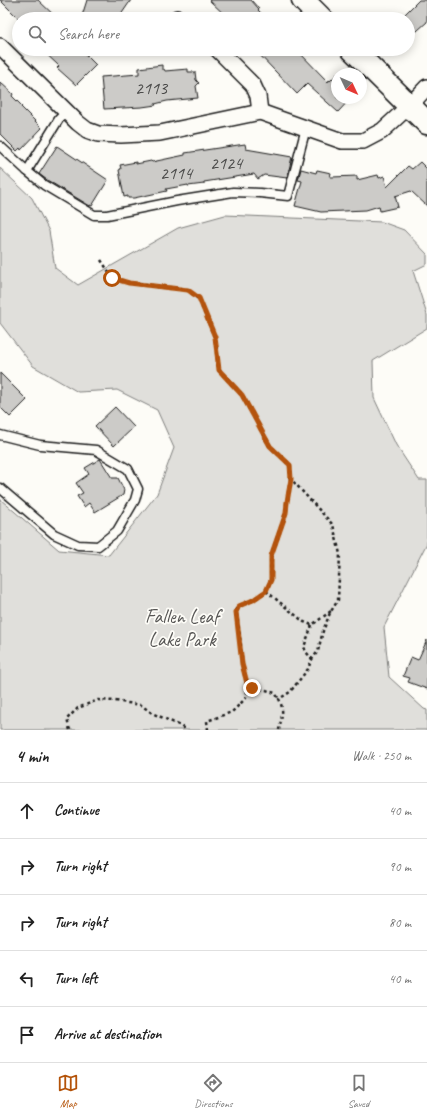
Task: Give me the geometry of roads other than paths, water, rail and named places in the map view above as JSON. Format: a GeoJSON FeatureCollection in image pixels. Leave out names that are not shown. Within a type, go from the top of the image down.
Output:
{"type":"FeatureCollection","features":[{"type":"Feature","properties":{"kind":"street"},"geometry":{"type":"LineString","coordinates":[[303,0],[315,12]]}},
{"type":"Feature","properties":{"kind":"street"},"geometry":{"type":"LineString","coordinates":[[0,46],[66,112],[87,130],[98,134],[121,135],[160,133],[260,112],[342,141],[363,142],[382,131],[427,87]]}},
{"type":"Feature","properties":{"kind":"street"},"geometry":{"type":"LineString","coordinates":[[224,56],[253,85],[258,96],[260,112]]}},
{"type":"Feature","properties":{"kind":"street"},"geometry":{"type":"LineString","coordinates":[[359,56],[427,123]]}},
{"type":"Feature","properties":{"kind":"lane"},"geometry":{"type":"LineString","coordinates":[[27,171],[59,119],[66,112]]}},
{"type":"Feature","properties":{"kind":"lane"},"geometry":{"type":"LineString","coordinates":[[0,146],[27,171],[44,184],[94,215],[107,215],[177,201],[233,192],[288,196],[306,128]]}},
{"type":"Feature","properties":{"kind":"lane"},"geometry":{"type":"LineString","coordinates":[[0,435],[40,445],[96,450],[128,469],[138,489],[135,500],[117,531],[98,546],[78,545],[54,534],[0,488]]}},
{"type":"Feature","properties":{"kind":"park label","name":"Fallen Leaf Lake Park"},"geometry":{"type":"Point","coordinates":[182,628]}}]}
